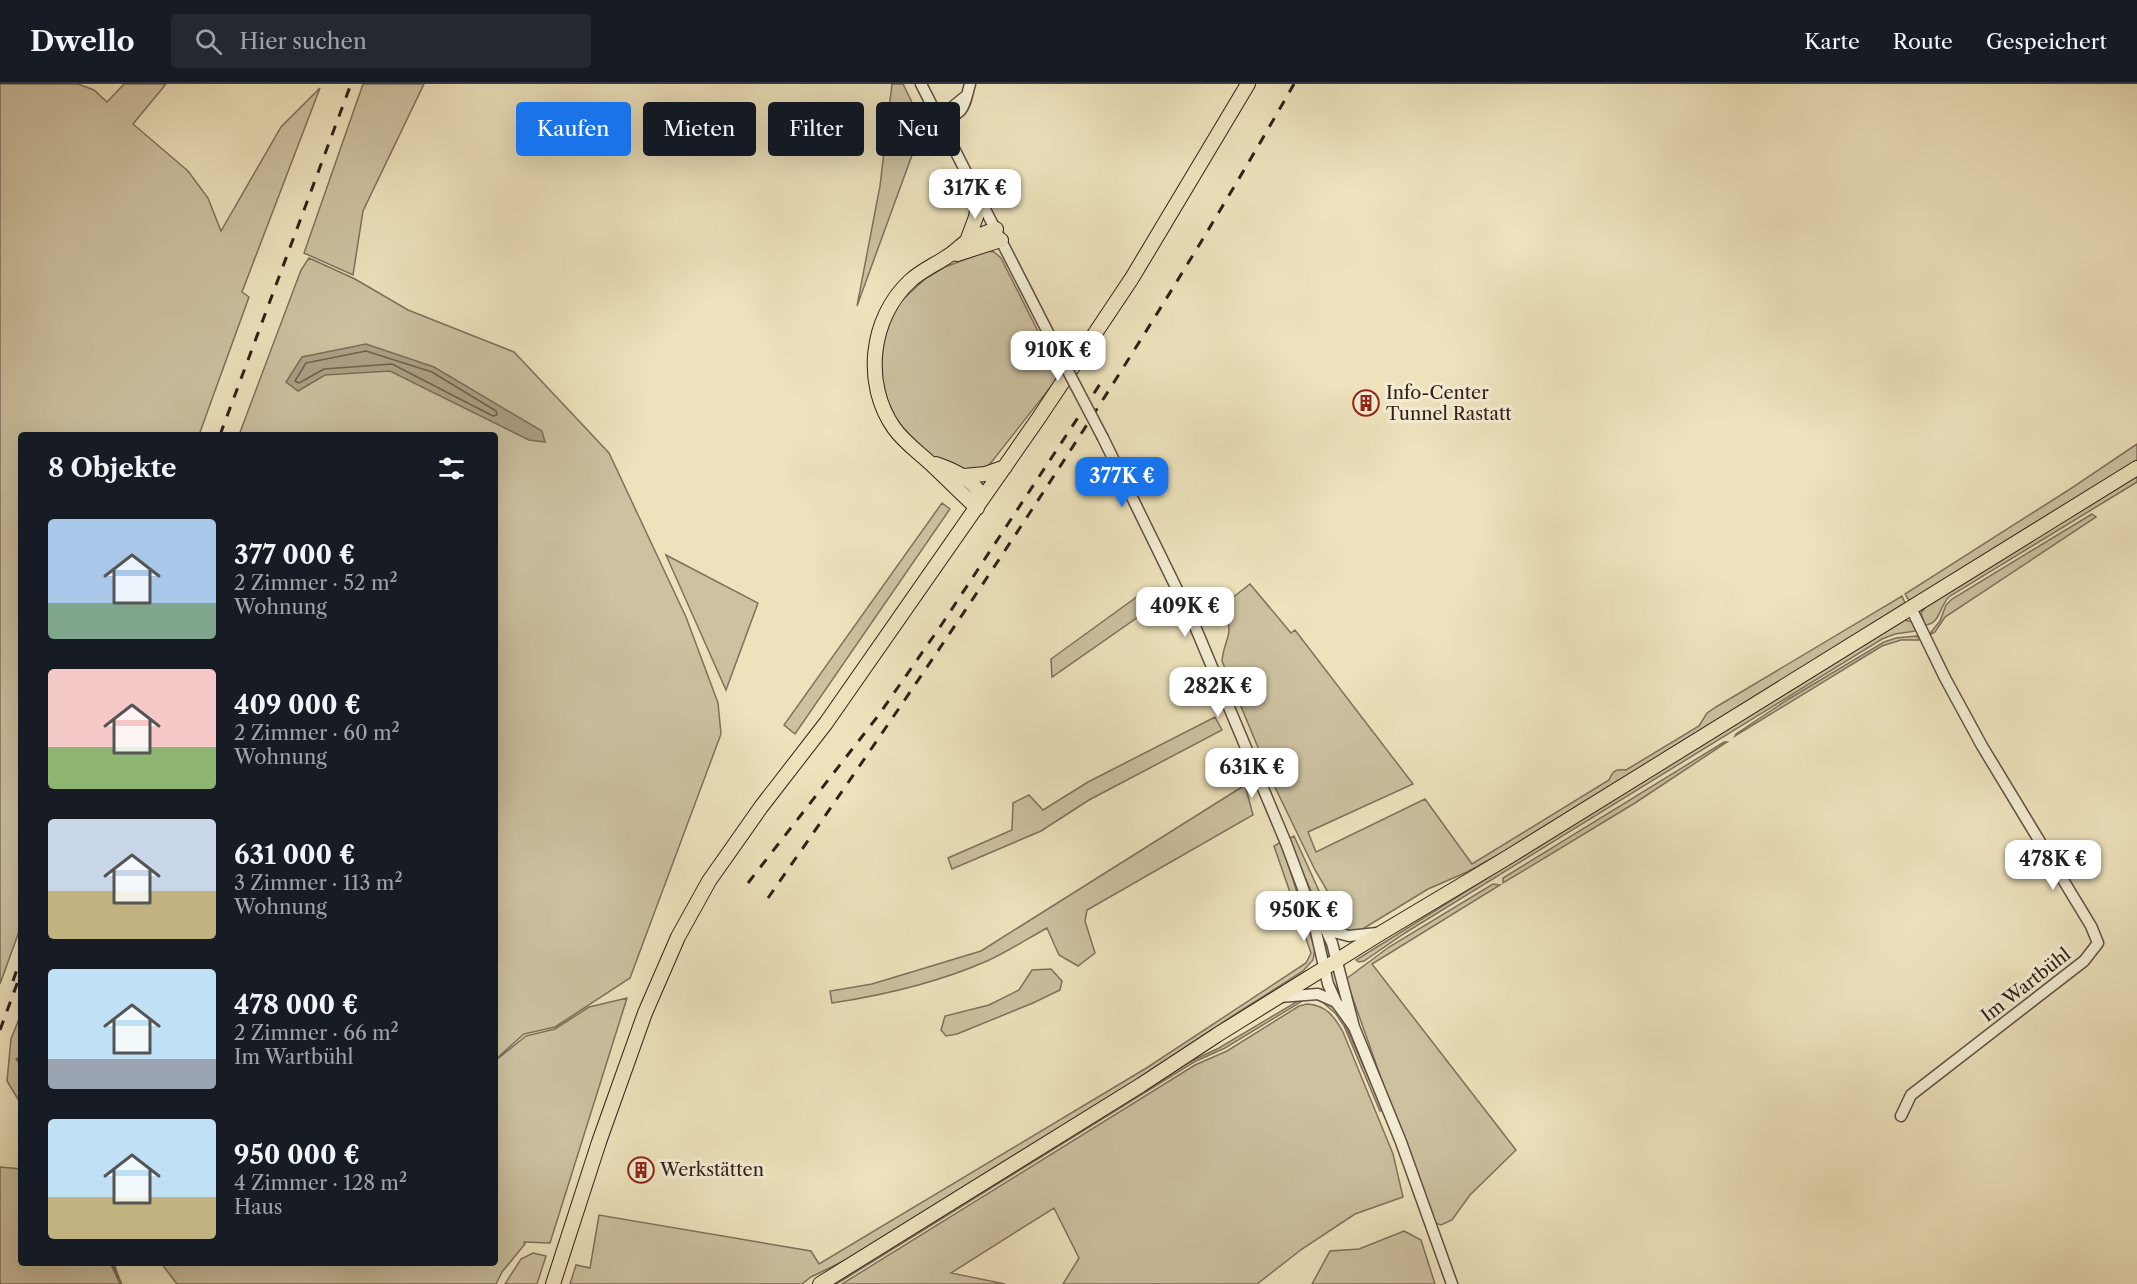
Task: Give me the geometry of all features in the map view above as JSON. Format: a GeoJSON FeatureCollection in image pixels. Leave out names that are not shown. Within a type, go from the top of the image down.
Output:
{"type":"FeatureCollection","features":[{"type":"Feature","properties":{"kind":"main road"},"geometry":{"type":"LineString","coordinates":[[553,1284],[599,1142],[645,1013],[662,972],[704,890],[761,807],[826,723],[1005,467],[1132,278],[1248,84]]}},
{"type":"Feature","properties":{"kind":"main road"},"geometry":{"type":"LineString","coordinates":[[967,241],[976,217],[979,197]]}},
{"type":"Feature","properties":{"kind":"main road"},"geometry":{"type":"LineString","coordinates":[[980,503],[928,462],[894,428],[882,406],[874,360],[877,339],[892,302],[909,282],[927,268],[949,256],[998,235]]}},
{"type":"Feature","properties":{"kind":"main road"},"geometry":{"type":"LineString","coordinates":[[949,256],[967,241],[998,235]]}},
{"type":"Feature","properties":{"kind":"main road"},"geometry":{"type":"LineString","coordinates":[[928,462],[964,476],[973,483],[980,503]]}},
{"type":"Feature","properties":{"kind":"main road"},"geometry":{"type":"LineString","coordinates":[[964,476],[984,474],[1005,467]]}},
{"type":"Feature","properties":{"kind":"main road"},"geometry":{"type":"LineString","coordinates":[[820,1284],[1337,960],[1505,859],[2137,468]]}},
{"type":"Feature","properties":{"kind":"street"},"geometry":{"type":"LineString","coordinates":[[921,84],[931,102]]}},
{"type":"Feature","properties":{"kind":"street"},"geometry":{"type":"LineString","coordinates":[[959,102],[967,96],[970,84]]}},
{"type":"Feature","properties":{"kind":"street"},"geometry":{"type":"LineString","coordinates":[[958,156],[1103,438],[1194,624],[1285,840],[1311,910],[1324,969],[1336,1002],[1354,1027]]}},
{"type":"Feature","properties":{"kind":"street","name":"Im Wartbühl"},"geometry":{"type":"LineString","coordinates":[[1901,1116],[1911,1095],[2084,961],[2098,943],[2091,926],[1982,746],[1911,608]]}},
{"type":"Feature","properties":{"kind":"street"},"geometry":{"type":"LineString","coordinates":[[1311,910],[1326,930],[1337,960],[1354,1027],[1401,1142],[1452,1284]]}},
{"type":"Feature","properties":{"kind":"street"},"geometry":{"type":"LineString","coordinates":[[1326,930],[1349,936],[1381,933]]}},
{"type":"Feature","properties":{"kind":"street"},"geometry":{"type":"LineString","coordinates":[[1278,997],[1312,993],[1323,995],[1336,1002]]}},
{"type":"Feature","properties":{"kind":"shaded area"},"geometry":{"type":"Polygon","coordinates":[[[0,84],[78,84],[94,90],[107,102],[124,84],[166,84],[133,124],[188,171],[208,198],[221,231],[281,127],[320,88],[242,292],[249,297],[200,432],[18,432],[18,934],[0,984],[0,84]]]}},
{"type":"Feature","properties":{"kind":"shaded area"},"geometry":{"type":"Polygon","coordinates":[[[363,84],[424,84],[363,211],[353,275],[304,253],[363,84]]]}},
{"type":"Feature","properties":{"kind":"shaded area"},"geometry":{"type":"Polygon","coordinates":[[[892,84],[903,84],[912,102],[890,102],[892,84]]]}},
{"type":"Feature","properties":{"kind":"shaded area"},"geometry":{"type":"Polygon","coordinates":[[[884,156],[912,156],[857,306],[884,156]]]}},
{"type":"Feature","properties":{"kind":"shaded area"},"geometry":{"type":"Polygon","coordinates":[[[988,251],[994,252],[1001,258],[1060,375],[986,469],[959,472],[921,452],[891,416],[880,378],[883,338],[900,302],[926,278],[945,267],[988,251]]]}},
{"type":"Feature","properties":{"kind":"shaded area"},"geometry":{"type":"Polygon","coordinates":[[[309,258],[355,279],[408,310],[514,352],[609,453],[686,617],[718,703],[721,734],[630,978],[555,1027],[524,1034],[498,1057],[498,432],[240,432],[301,270],[309,258]]]}},
{"type":"Feature","properties":{"kind":"shaded area"},"geometry":{"type":"Polygon","coordinates":[[[2137,444],[2137,461],[1911,600],[1908,599],[1905,594],[2137,444]]]}},
{"type":"Feature","properties":{"kind":"shaded area"},"geometry":{"type":"Polygon","coordinates":[[[2137,475],[2137,482],[1950,596],[1937,618],[1925,625],[1921,613],[1927,605],[2137,475]]]}},
{"type":"Feature","properties":{"kind":"shaded area"},"geometry":{"type":"Polygon","coordinates":[[[942,503],[950,509],[795,734],[784,725],[942,503]]]}},
{"type":"Feature","properties":{"kind":"shaded area"},"geometry":{"type":"Polygon","coordinates":[[[2092,514],[2096,517],[1945,617],[1935,632],[1928,636],[1940,621],[1946,605],[1952,599],[2092,514]]]}},
{"type":"Feature","properties":{"kind":"shaded area"},"geometry":{"type":"Polygon","coordinates":[[[666,555],[758,603],[726,690],[666,555]]]}},
{"type":"Feature","properties":{"kind":"shaded area"},"geometry":{"type":"Polygon","coordinates":[[[1250,584],[1291,633],[1295,630],[1413,784],[1308,832],[1316,852],[1425,799],[1472,864],[1609,780],[1615,771],[1626,770],[1699,726],[1707,713],[1716,707],[1902,596],[1905,603],[1523,841],[1467,872],[1428,889],[1361,930],[1346,932],[1347,923],[1330,906],[1328,892],[1272,781],[1222,661],[1229,631],[1223,610],[1231,599],[1250,584]]]}},
{"type":"Feature","properties":{"kind":"shaded area"},"geometry":{"type":"Polygon","coordinates":[[[1149,588],[1158,603],[1052,677],[1051,659],[1149,588]]]}},
{"type":"Feature","properties":{"kind":"shaded area"},"geometry":{"type":"Polygon","coordinates":[[[1900,621],[1912,622],[1916,631],[1895,634],[1882,639],[1405,933],[1364,961],[1356,960],[1900,621]]]}},
{"type":"Feature","properties":{"kind":"shaded area"},"geometry":{"type":"Polygon","coordinates":[[[1916,636],[1923,640],[1901,640],[1882,646],[1735,736],[1787,700],[1884,642],[1916,636]]]}},
{"type":"Feature","properties":{"kind":"shaded area"},"geometry":{"type":"Polygon","coordinates":[[[1215,717],[1222,730],[1089,800],[1041,831],[952,869],[948,858],[1012,830],[1013,803],[1029,795],[1043,810],[1088,782],[1215,717]]]}},
{"type":"Feature","properties":{"kind":"shaded area"},"geometry":{"type":"Polygon","coordinates":[[[1727,742],[1635,803],[1503,883],[1503,878],[1727,742]]]}},
{"type":"Feature","properties":{"kind":"shaded area"},"geometry":{"type":"Polygon","coordinates":[[[1245,785],[1253,815],[1087,910],[1085,921],[1095,953],[1078,966],[1059,955],[1047,928],[994,957],[949,976],[891,992],[832,1003],[830,991],[872,984],[981,951],[1245,785]]]}},
{"type":"Feature","properties":{"kind":"shaded area"},"geometry":{"type":"Polygon","coordinates":[[[1294,836],[1320,893],[1318,899],[1311,891],[1288,839],[1294,836]]]}},
{"type":"Feature","properties":{"kind":"shaded area"},"geometry":{"type":"Polygon","coordinates":[[[1281,842],[1315,949],[1313,960],[1303,971],[1141,1078],[856,1255],[811,1277],[802,1284],[570,1284],[576,1265],[590,1268],[599,1215],[811,1251],[819,1264],[1148,1067],[1306,963],[1311,953],[1274,846],[1281,842]]]}},
{"type":"Feature","properties":{"kind":"shaded area"},"geometry":{"type":"Polygon","coordinates":[[[1493,884],[1500,885],[1372,964],[1516,1150],[1470,1195],[1452,1220],[1441,1225],[1432,1222],[1346,979],[1389,947],[1493,884]]]}},
{"type":"Feature","properties":{"kind":"shaded area"},"geometry":{"type":"Polygon","coordinates":[[[1326,908],[1340,923],[1341,930],[1328,924],[1324,915],[1326,908]]]}},
{"type":"Feature","properties":{"kind":"shaded area"},"geometry":{"type":"Polygon","coordinates":[[[1051,969],[1062,981],[1060,990],[957,1034],[946,1036],[941,1030],[945,1016],[989,1005],[1019,990],[1032,970],[1051,969]]]}},
{"type":"Feature","properties":{"kind":"shaded area"},"geometry":{"type":"Polygon","coordinates":[[[627,998],[550,1243],[524,1242],[525,1244],[502,1272],[496,1284],[177,1284],[163,1266],[498,1266],[498,1059],[526,1036],[555,1029],[589,1007],[627,998]]]}},
{"type":"Feature","properties":{"kind":"shaded area"},"geometry":{"type":"Polygon","coordinates":[[[1303,998],[1304,1000],[1225,1048],[1194,1062],[843,1280],[831,1284],[1185,1064],[1219,1048],[1303,998]]]}},
{"type":"Feature","properties":{"kind":"shaded area"},"geometry":{"type":"Polygon","coordinates":[[[1319,999],[1329,1003],[1342,1018],[1383,1110],[1380,1111],[1344,1026],[1336,1014],[1319,999]]]}},
{"type":"Feature","properties":{"kind":"shaded area"},"geometry":{"type":"Polygon","coordinates":[[[1307,1004],[1329,1012],[1343,1032],[1393,1154],[1403,1197],[1355,1214],[1302,1249],[1257,1284],[1063,1284],[1079,1258],[1054,1208],[951,1273],[1005,1284],[842,1284],[1195,1065],[1227,1051],[1299,1006],[1307,1004]]]}},
{"type":"Feature","properties":{"kind":"shaded area"},"geometry":{"type":"Polygon","coordinates":[[[18,1022],[18,1099],[7,1081],[11,1039],[18,1022]]]}},
{"type":"Feature","properties":{"kind":"shaded area"},"geometry":{"type":"Polygon","coordinates":[[[0,1167],[18,1169],[18,1266],[115,1266],[121,1284],[0,1284],[0,1167]]]}},
{"type":"Feature","properties":{"kind":"shaded area"},"geometry":{"type":"Polygon","coordinates":[[[1404,1231],[1421,1240],[1435,1284],[1312,1284],[1330,1251],[1359,1249],[1404,1231]]]}},
{"type":"Feature","properties":{"kind":"shaded area"},"geometry":{"type":"Polygon","coordinates":[[[533,1253],[546,1256],[537,1284],[505,1284],[521,1259],[533,1253]]]}},
{"type":"Feature","properties":{"kind":"water"},"geometry":{"type":"Polygon","coordinates":[[[366,344],[434,367],[542,431],[545,442],[529,440],[390,371],[325,375],[298,391],[286,382],[302,357],[366,344]]]}},
{"type":"Feature","properties":{"kind":"waterway"},"geometry":{"type":"LineString","coordinates":[[112,1266],[121,1284]]}},
{"type":"Feature","properties":{"kind":"railway"},"geometry":{"type":"LineString","coordinates":[[221,432],[351,84]]}},
{"type":"Feature","properties":{"kind":"railway"},"geometry":{"type":"LineString","coordinates":[[768,898],[974,598],[1106,395],[1294,84]]}},
{"type":"Feature","properties":{"kind":"railway"},"geometry":{"type":"LineString","coordinates":[[748,883],[878,716],[942,624],[1104,378]]}},
{"type":"Feature","properties":{"kind":"railway"},"geometry":{"type":"LineString","coordinates":[[13,981],[18,967]]}},
{"type":"Feature","properties":{"kind":"railway"},"geometry":{"type":"LineString","coordinates":[[0,1030],[18,981]]}},
{"type":"Feature","properties":{"kind":"place","name":"Info-Center Tunnel Rastatt"},"geometry":{"type":"Point","coordinates":[1366,403]}},
{"type":"Feature","properties":{"kind":"place","name":"Werkstätten"},"geometry":{"type":"Point","coordinates":[641,1170]}}]}
